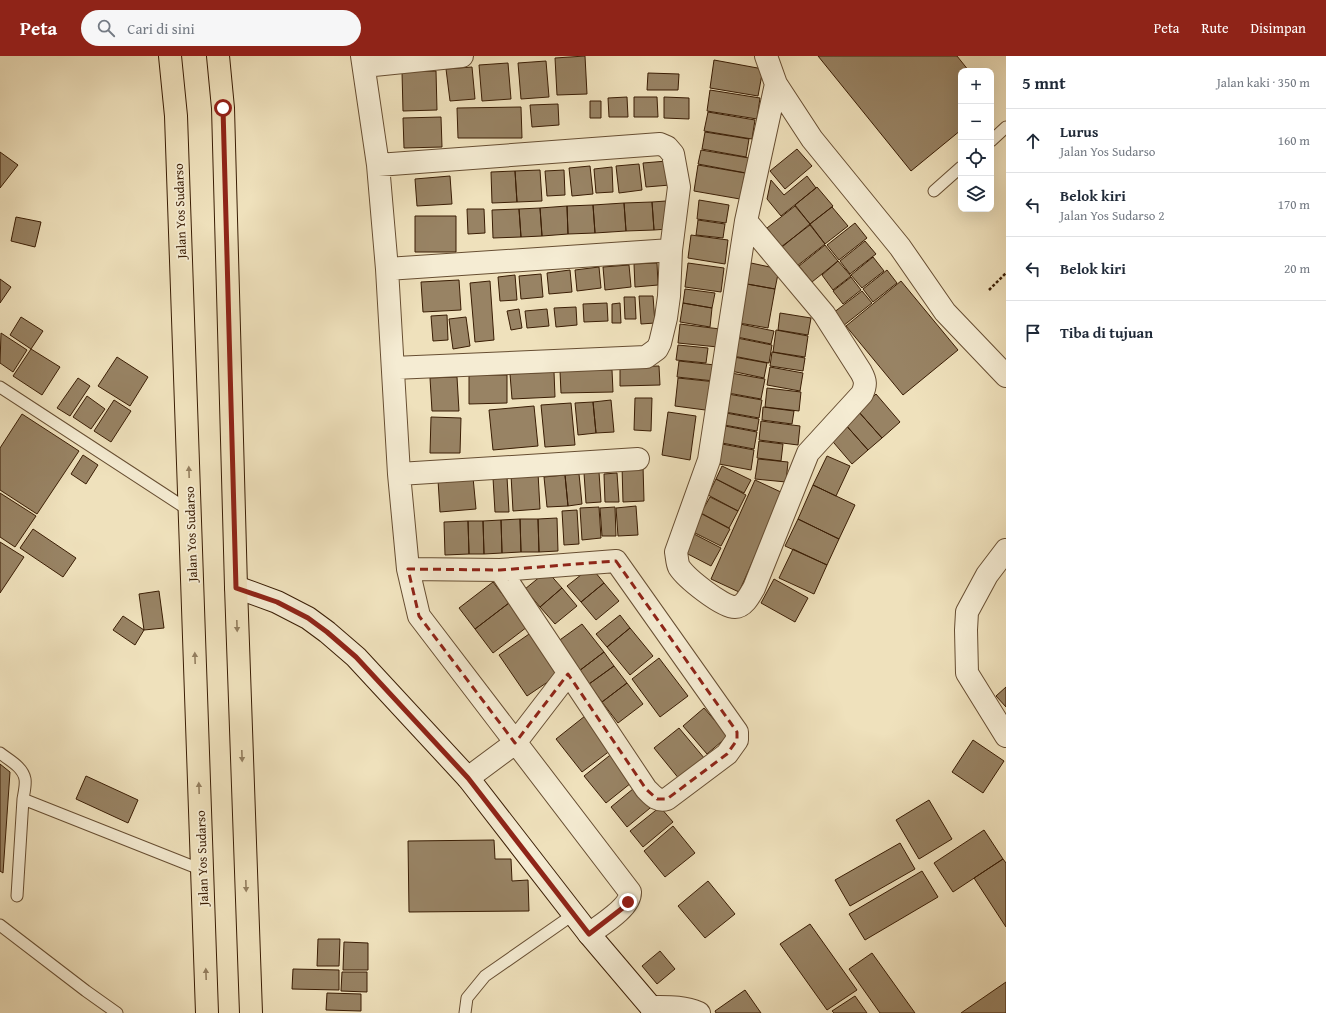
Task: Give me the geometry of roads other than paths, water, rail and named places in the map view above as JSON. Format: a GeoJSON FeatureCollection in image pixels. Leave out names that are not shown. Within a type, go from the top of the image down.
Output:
{"type":"FeatureCollection","features":[{"type":"Feature","properties":{"kind":"main road","name":"Jalan Yos Sudarso"},"geometry":{"type":"LineString","coordinates":[[170,56],[176,116],[207,1013]]}},
{"type":"Feature","properties":{"kind":"main road"},"geometry":{"type":"LineString","coordinates":[[218,56],[223,108],[236,588],[251,1013]]}},
{"type":"Feature","properties":{"kind":"street"},"geometry":{"type":"LineString","coordinates":[[462,56],[363,61],[378,165],[387,269],[399,474],[408,569],[419,616],[630,892],[630,897],[624,907],[589,934]]}},
{"type":"Feature","properties":{"kind":"street"},"geometry":{"type":"LineString","coordinates":[[766,56],[776,84],[812,139],[900,247],[946,312],[1006,376]]}},
{"type":"Feature","properties":{"kind":"street"},"geometry":{"type":"LineString","coordinates":[[746,221],[824,314],[866,380],[866,386],[862,394],[808,453],[754,588],[741,605],[734,607],[724,604],[698,587],[684,574],[678,565],[676,552],[709,460],[746,221],[776,84]]}},
{"type":"Feature","properties":{"kind":"street"},"geometry":{"type":"LineString","coordinates":[[378,165],[660,144],[667,147],[673,154],[679,187],[671,250],[669,296],[665,325],[657,350],[653,353],[646,357],[393,368]]}},
{"type":"Feature","properties":{"kind":"street"},"geometry":{"type":"LineString","coordinates":[[387,269],[671,250]]}},
{"type":"Feature","properties":{"kind":"street"},"geometry":{"type":"LineString","coordinates":[[399,474],[638,459]]}},
{"type":"Feature","properties":{"kind":"street"},"geometry":{"type":"LineString","coordinates":[[1006,550],[987,575],[967,612],[966,630],[967,673],[1006,736]]}},
{"type":"Feature","properties":{"kind":"street"},"geometry":{"type":"LineString","coordinates":[[408,569],[500,570],[616,561],[737,732],[737,740],[727,754],[677,793],[667,799],[657,799],[646,789],[500,570]]}},
{"type":"Feature","properties":{"kind":"street"},"geometry":{"type":"LineString","coordinates":[[236,588],[277,602],[308,618],[356,657],[468,778],[589,934],[652,1010],[676,1007],[699,1013]]}},
{"type":"Feature","properties":{"kind":"street"},"geometry":{"type":"LineString","coordinates":[[468,778],[515,743],[568,674]]}},
{"type":"Feature","properties":{"kind":"lane"},"geometry":{"type":"LineString","coordinates":[[994,137],[1006,127]]}},
{"type":"Feature","properties":{"kind":"lane"},"geometry":{"type":"LineString","coordinates":[[934,191],[958,170]]}},
{"type":"Feature","properties":{"kind":"lane"},"geometry":{"type":"LineString","coordinates":[[0,387],[190,511]]}},
{"type":"Feature","properties":{"kind":"lane"},"geometry":{"type":"LineString","coordinates":[[0,753],[18,767],[25,779],[17,896]]}},
{"type":"Feature","properties":{"kind":"lane"},"geometry":{"type":"LineString","coordinates":[[23,799],[202,870]]}},
{"type":"Feature","properties":{"kind":"lane"},"geometry":{"type":"LineString","coordinates":[[465,1013],[467,998],[485,976],[574,914]]}},
{"type":"Feature","properties":{"kind":"lane"},"geometry":{"type":"LineString","coordinates":[[0,925],[117,1013]]}}]}
